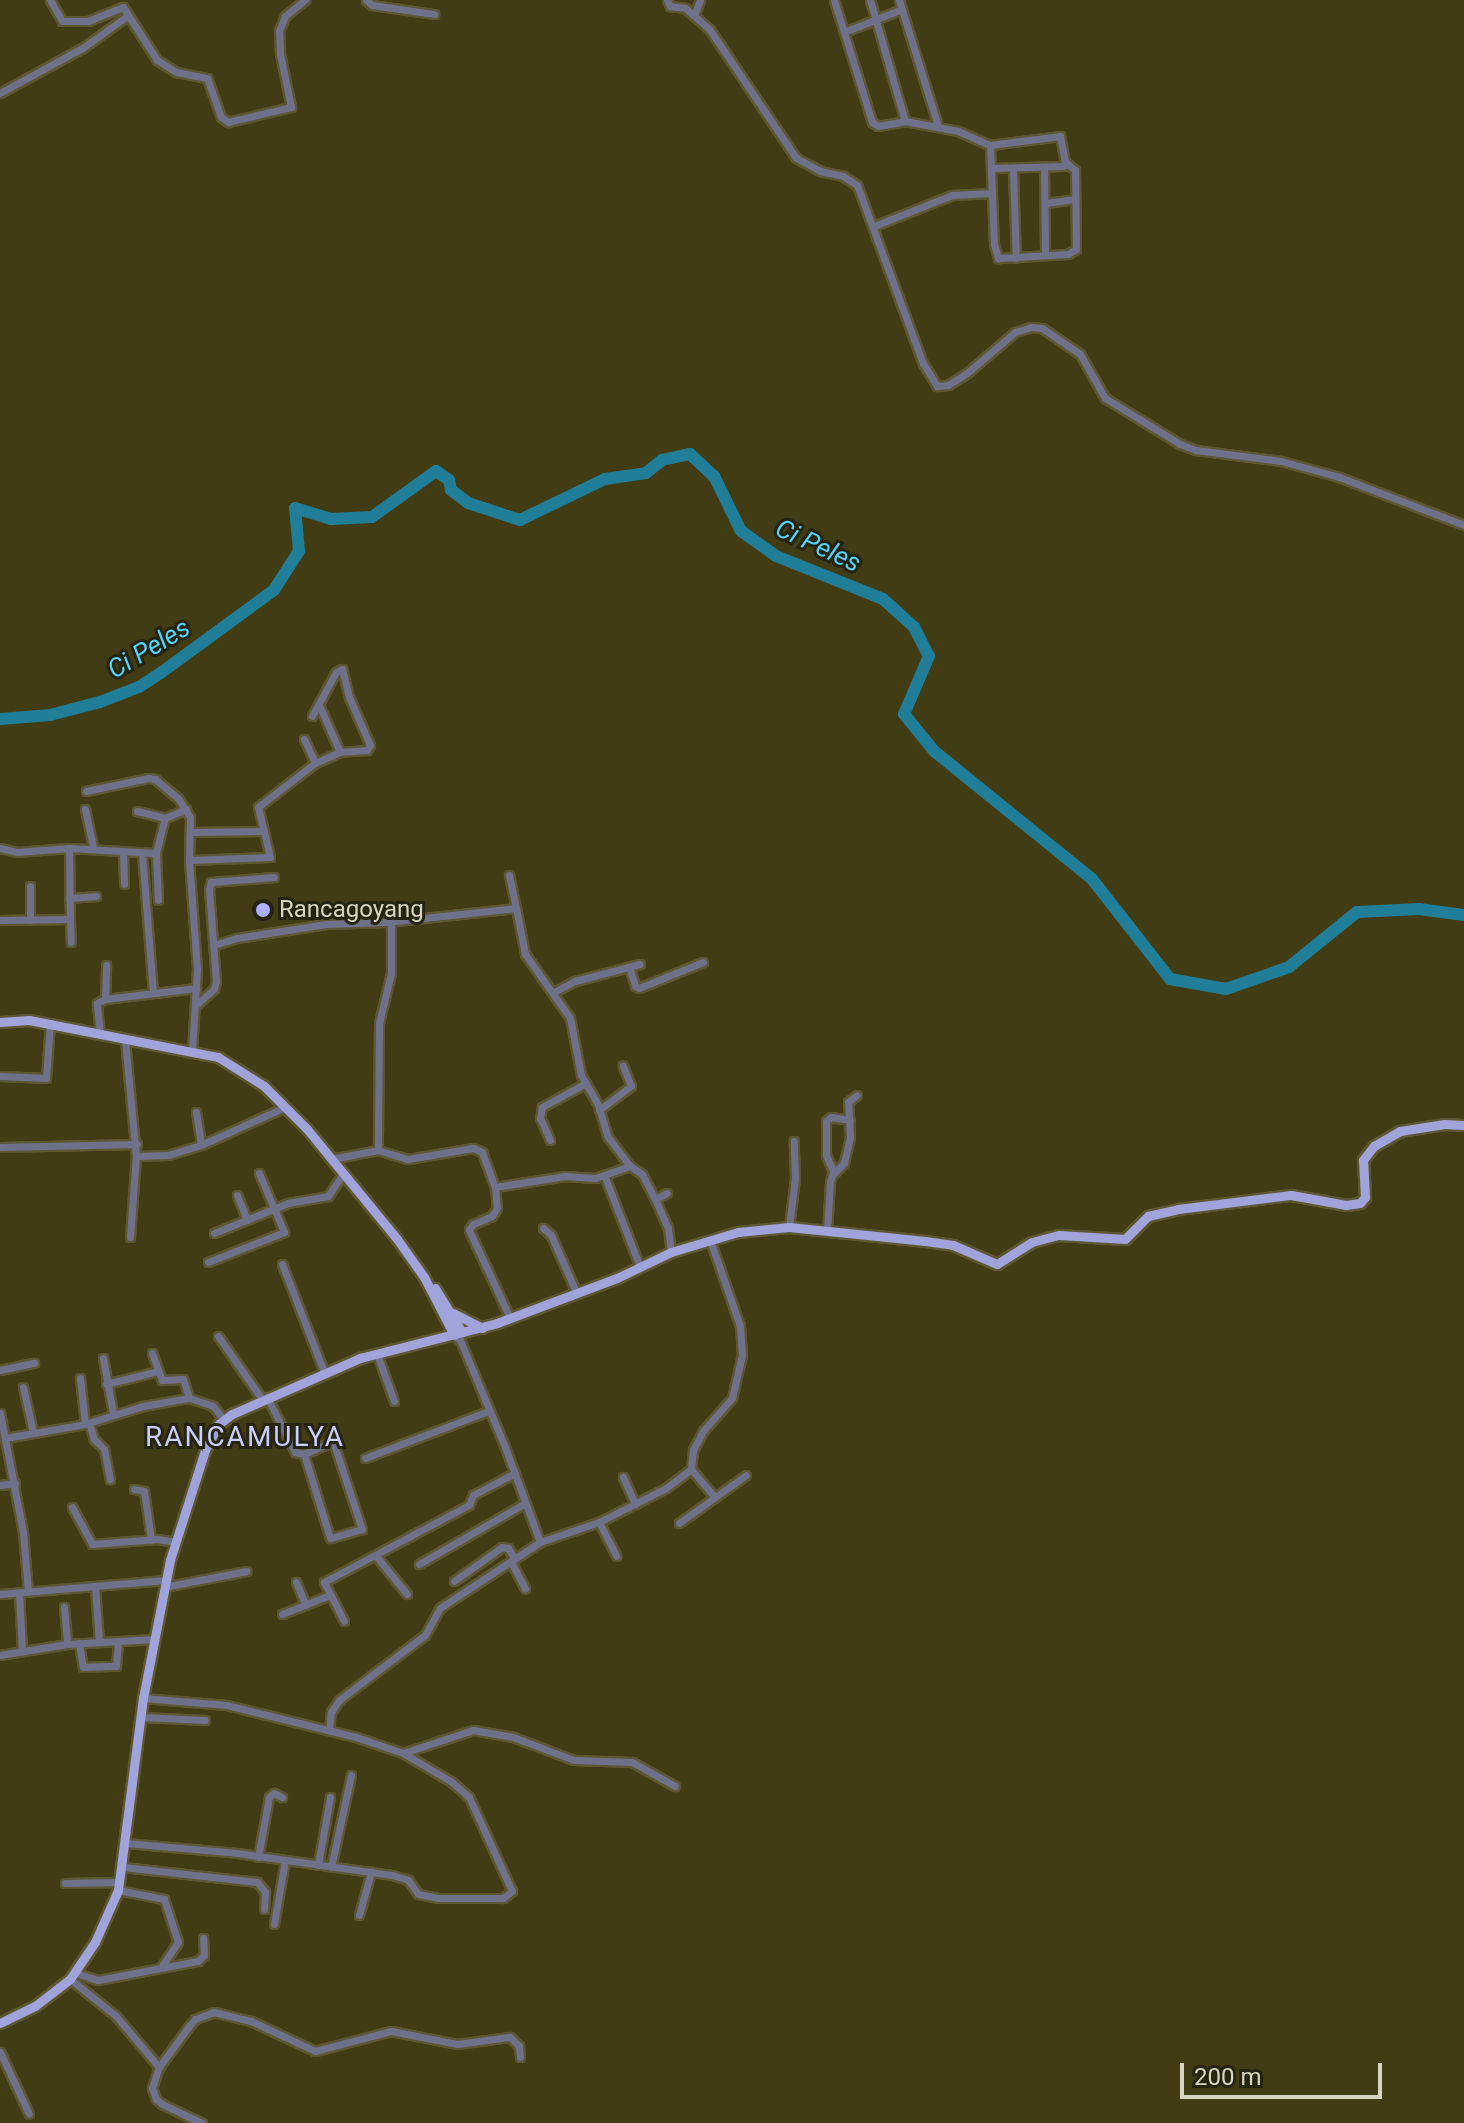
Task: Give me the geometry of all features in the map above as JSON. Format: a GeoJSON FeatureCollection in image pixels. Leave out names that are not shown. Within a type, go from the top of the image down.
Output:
{"type":"FeatureCollection","features":[{"type":"Feature","properties":{"kind":"main road"},"geometry":{"type":"LineString","coordinates":[[0,1022],[50,1023],[192,1051],[225,1061],[264,1086],[331,1159],[424,1277],[459,1336]]}},
{"type":"Feature","properties":{"kind":"main road"},"geometry":{"type":"LineString","coordinates":[[0,2023],[35,2006],[73,1976],[95,1942],[119,1886],[143,1698],[165,1584],[175,1542],[205,1450],[224,1420],[264,1398],[324,1372],[377,1354],[459,1336],[577,1294],[671,1252],[764,1227],[946,1244],[997,1264],[1032,1242],[1059,1235],[1125,1239],[1148,1216],[1178,1209],[1291,1195],[1323,1202],[1360,1203],[1365,1197],[1363,1160],[1374,1146],[1400,1131],[1444,1124],[1464,1125]]}},
{"type":"Feature","properties":{"kind":"main road"},"geometry":{"type":"LineString","coordinates":[[446,1311],[482,1328]]}},
{"type":"Feature","properties":{"kind":"main road"},"geometry":{"type":"LineString","coordinates":[[433,1340],[442,1331],[446,1311]]}},
{"type":"Feature","properties":{"kind":"street"},"geometry":{"type":"LineString","coordinates":[[50,0],[62,21],[88,21],[121,6],[165,66],[176,72],[207,78],[221,117],[228,122],[291,107],[280,54],[279,31],[285,16],[305,0]]}},
{"type":"Feature","properties":{"kind":"street"},"geometry":{"type":"LineString","coordinates":[[366,0],[372,5],[434,14]]}},
{"type":"Feature","properties":{"kind":"street"},"geometry":{"type":"LineString","coordinates":[[667,0],[670,6],[679,5],[694,15],[722,47],[796,158],[803,164],[850,179],[862,194],[923,363],[937,386],[948,385],[967,373],[1015,332],[1031,327],[1042,328],[1080,354],[1105,398],[1180,444],[1196,450],[1281,461],[1339,477],[1464,525]]}},
{"type":"Feature","properties":{"kind":"street"},"geometry":{"type":"LineString","coordinates":[[694,15],[700,0]]}},
{"type":"Feature","properties":{"kind":"street"},"geometry":{"type":"LineString","coordinates":[[834,0],[873,125],[905,121],[938,126],[990,145],[1060,136],[1065,162],[1075,170],[1076,249],[1068,254],[1001,259],[995,252],[990,145]]}},
{"type":"Feature","properties":{"kind":"street"},"geometry":{"type":"LineString","coordinates":[[870,0],[905,121]]}},
{"type":"Feature","properties":{"kind":"street"},"geometry":{"type":"LineString","coordinates":[[899,0],[938,126]]}},
{"type":"Feature","properties":{"kind":"street"},"geometry":{"type":"LineString","coordinates":[[844,32],[902,9]]}},
{"type":"Feature","properties":{"kind":"street"},"geometry":{"type":"LineString","coordinates":[[0,93],[99,37],[127,16]]}},
{"type":"Feature","properties":{"kind":"street"},"geometry":{"type":"LineString","coordinates":[[992,168],[1063,166],[1065,162]]}},
{"type":"Feature","properties":{"kind":"street"},"geometry":{"type":"LineString","coordinates":[[1044,167],[1045,255]]}},
{"type":"Feature","properties":{"kind":"street"},"geometry":{"type":"LineString","coordinates":[[1013,169],[1016,258]]}},
{"type":"Feature","properties":{"kind":"street"},"geometry":{"type":"LineString","coordinates":[[874,226],[952,195],[992,193]]}},
{"type":"Feature","properties":{"kind":"street"},"geometry":{"type":"LineString","coordinates":[[1046,203],[1074,199]]}},
{"type":"Feature","properties":{"kind":"street"},"geometry":{"type":"LineString","coordinates":[[189,860],[267,858],[271,855],[258,807],[315,763],[340,752],[367,750],[370,745],[349,697],[342,669],[336,672],[312,716]]}},
{"type":"Feature","properties":{"kind":"street"},"geometry":{"type":"LineString","coordinates":[[319,705],[340,752]]}},
{"type":"Feature","properties":{"kind":"street"},"geometry":{"type":"LineString","coordinates":[[304,739],[315,763]]}},
{"type":"Feature","properties":{"kind":"street"},"geometry":{"type":"LineString","coordinates":[[86,791],[148,778],[166,786],[186,809],[192,832],[189,860],[196,919],[192,1051]]}},
{"type":"Feature","properties":{"kind":"street"},"geometry":{"type":"LineString","coordinates":[[85,809],[93,847]]}},
{"type":"Feature","properties":{"kind":"street"},"geometry":{"type":"LineString","coordinates":[[137,811],[165,818],[186,809]]}},
{"type":"Feature","properties":{"kind":"street"},"geometry":{"type":"LineString","coordinates":[[158,900],[156,853],[165,818]]}},
{"type":"Feature","properties":{"kind":"street"},"geometry":{"type":"LineString","coordinates":[[192,832],[264,831]]}},
{"type":"Feature","properties":{"kind":"street"},"geometry":{"type":"LineString","coordinates":[[0,848],[17,852],[93,847],[123,853],[156,853]]}},
{"type":"Feature","properties":{"kind":"street"},"geometry":{"type":"LineString","coordinates":[[69,848],[71,942]]}},
{"type":"Feature","properties":{"kind":"street"},"geometry":{"type":"LineString","coordinates":[[123,853],[124,884]]}},
{"type":"Feature","properties":{"kind":"street"},"geometry":{"type":"LineString","coordinates":[[142,853],[153,992]]}},
{"type":"Feature","properties":{"kind":"street"},"geometry":{"type":"LineString","coordinates":[[509,875],[525,954],[570,1018],[581,1075],[599,1110],[608,1137],[630,1166],[642,1174],[655,1199],[668,1228],[671,1252]]}},
{"type":"Feature","properties":{"kind":"street"},"geometry":{"type":"LineString","coordinates":[[195,1006],[216,985],[211,882],[274,877]]}},
{"type":"Feature","properties":{"kind":"street"},"geometry":{"type":"LineString","coordinates":[[30,886],[30,920]]}},
{"type":"Feature","properties":{"kind":"street"},"geometry":{"type":"LineString","coordinates":[[69,898],[96,896]]}},
{"type":"Feature","properties":{"kind":"street"},"geometry":{"type":"LineString","coordinates":[[214,945],[237,938],[326,924],[391,921],[472,910],[516,908]]}},
{"type":"Feature","properties":{"kind":"street"},"geometry":{"type":"LineString","coordinates":[[0,920],[70,919]]}},
{"type":"Feature","properties":{"kind":"street"},"geometry":{"type":"LineString","coordinates":[[378,1150],[379,1023],[391,973],[391,921]]}},
{"type":"Feature","properties":{"kind":"street"},"geometry":{"type":"LineString","coordinates":[[629,967],[636,988],[653,985],[684,968],[703,962]]}},
{"type":"Feature","properties":{"kind":"street"},"geometry":{"type":"LineString","coordinates":[[554,992],[575,981],[640,964]]}},
{"type":"Feature","properties":{"kind":"street"},"geometry":{"type":"LineString","coordinates":[[105,999],[106,965]]}},
{"type":"Feature","properties":{"kind":"street"},"geometry":{"type":"LineString","coordinates":[[100,1034],[97,1003],[105,999],[196,988]]}},
{"type":"Feature","properties":{"kind":"street"},"geometry":{"type":"LineString","coordinates":[[0,1076],[48,1077],[50,1023]]}},
{"type":"Feature","properties":{"kind":"street"},"geometry":{"type":"LineString","coordinates":[[125,1040],[137,1144],[130,1237]]}},
{"type":"Feature","properties":{"kind":"street"},"geometry":{"type":"LineString","coordinates":[[599,1110],[631,1086],[623,1066]]}},
{"type":"Feature","properties":{"kind":"street"},"geometry":{"type":"LineString","coordinates":[[550,1140],[540,1118],[542,1107],[586,1083]]}},
{"type":"Feature","properties":{"kind":"street"},"geometry":{"type":"LineString","coordinates":[[834,1173],[844,1163],[850,1120],[848,1102],[857,1095]]}},
{"type":"Feature","properties":{"kind":"street"},"geometry":{"type":"LineString","coordinates":[[136,1156],[168,1155],[201,1145],[285,1107]]}},
{"type":"Feature","properties":{"kind":"street"},"geometry":{"type":"LineString","coordinates":[[196,1112],[201,1145]]}},
{"type":"Feature","properties":{"kind":"street"},"geometry":{"type":"LineString","coordinates":[[827,1231],[834,1173],[826,1155],[826,1119],[850,1120]]}},
{"type":"Feature","properties":{"kind":"street"},"geometry":{"type":"LineString","coordinates":[[789,1227],[795,1178],[794,1141]]}},
{"type":"Feature","properties":{"kind":"street"},"geometry":{"type":"LineString","coordinates":[[0,1147],[137,1144]]}},
{"type":"Feature","properties":{"kind":"street"},"geometry":{"type":"LineString","coordinates":[[331,1159],[378,1150],[408,1159],[479,1149],[495,1187],[496,1212],[473,1224],[469,1230],[510,1318]]}},
{"type":"Feature","properties":{"kind":"street"},"geometry":{"type":"LineString","coordinates":[[495,1187],[565,1176],[604,1175],[630,1166]]}},
{"type":"Feature","properties":{"kind":"street"},"geometry":{"type":"LineString","coordinates":[[208,1262],[284,1232],[259,1173]]}},
{"type":"Feature","properties":{"kind":"street"},"geometry":{"type":"LineString","coordinates":[[214,1233],[274,1209],[328,1196],[343,1174]]}},
{"type":"Feature","properties":{"kind":"street"},"geometry":{"type":"LineString","coordinates":[[604,1175],[640,1267]]}},
{"type":"Feature","properties":{"kind":"street"},"geometry":{"type":"LineString","coordinates":[[655,1199],[667,1193]]}},
{"type":"Feature","properties":{"kind":"street"},"geometry":{"type":"LineString","coordinates":[[237,1195],[247,1220]]}},
{"type":"Feature","properties":{"kind":"street"},"geometry":{"type":"LineString","coordinates":[[543,1228],[551,1235],[577,1294]]}},
{"type":"Feature","properties":{"kind":"street"},"geometry":{"type":"LineString","coordinates":[[710,1240],[738,1318],[742,1355],[732,1398],[703,1431],[693,1450],[691,1469],[714,1496]]}},
{"type":"Feature","properties":{"kind":"street"},"geometry":{"type":"LineString","coordinates":[[282,1264],[324,1372]]}},
{"type":"Feature","properties":{"kind":"street"},"geometry":{"type":"LineString","coordinates":[[218,1336],[264,1398],[295,1452],[304,1454],[329,1439],[333,1441],[362,1529],[330,1538],[304,1454]]}},
{"type":"Feature","properties":{"kind":"street"},"geometry":{"type":"LineString","coordinates":[[459,1336],[540,1542]]}},
{"type":"Feature","properties":{"kind":"street"},"geometry":{"type":"LineString","coordinates":[[152,1353],[162,1380],[183,1379],[189,1398]]}},
{"type":"Feature","properties":{"kind":"street"},"geometry":{"type":"LineString","coordinates":[[377,1354],[394,1401]]}},
{"type":"Feature","properties":{"kind":"street"},"geometry":{"type":"LineString","coordinates":[[103,1358],[113,1413]]}},
{"type":"Feature","properties":{"kind":"street"},"geometry":{"type":"LineString","coordinates":[[0,1370],[34,1363]]}},
{"type":"Feature","properties":{"kind":"street"},"geometry":{"type":"LineString","coordinates":[[106,1384],[158,1371]]}},
{"type":"Feature","properties":{"kind":"street"},"geometry":{"type":"LineString","coordinates":[[80,1378],[87,1424],[94,1439],[104,1449],[110,1479]]}},
{"type":"Feature","properties":{"kind":"street"},"geometry":{"type":"LineString","coordinates":[[23,1387],[33,1432]]}},
{"type":"Feature","properties":{"kind":"street"},"geometry":{"type":"LineString","coordinates":[[5,1438],[87,1424],[113,1413],[189,1398],[213,1406],[224,1420]]}},
{"type":"Feature","properties":{"kind":"street"},"geometry":{"type":"LineString","coordinates":[[365,1458],[488,1411]]}},
{"type":"Feature","properties":{"kind":"street"},"geometry":{"type":"LineString","coordinates":[[0,1413],[15,1483],[28,1592]]}},
{"type":"Feature","properties":{"kind":"street"},"geometry":{"type":"LineString","coordinates":[[329,1730],[331,1712],[339,1700],[425,1635],[440,1608],[540,1542],[599,1522],[666,1488],[691,1469]]}},
{"type":"Feature","properties":{"kind":"street"},"geometry":{"type":"LineString","coordinates":[[344,1621],[324,1582],[469,1505],[473,1495],[515,1473]]}},
{"type":"Feature","properties":{"kind":"street"},"geometry":{"type":"LineString","coordinates":[[679,1523],[746,1475]]}},
{"type":"Feature","properties":{"kind":"street"},"geometry":{"type":"LineString","coordinates":[[623,1477],[635,1504]]}},
{"type":"Feature","properties":{"kind":"street"},"geometry":{"type":"LineString","coordinates":[[0,1485],[15,1483]]}},
{"type":"Feature","properties":{"kind":"street"},"geometry":{"type":"LineString","coordinates":[[134,1489],[144,1491],[151,1539]]}},
{"type":"Feature","properties":{"kind":"street"},"geometry":{"type":"LineString","coordinates":[[419,1564],[525,1503]]}},
{"type":"Feature","properties":{"kind":"street"},"geometry":{"type":"LineString","coordinates":[[72,1507],[92,1544],[151,1539],[175,1542]]}},
{"type":"Feature","properties":{"kind":"street"},"geometry":{"type":"LineString","coordinates":[[599,1522],[616,1556]]}},
{"type":"Feature","properties":{"kind":"street"},"geometry":{"type":"LineString","coordinates":[[454,1581],[502,1547],[508,1548],[525,1588]]}},
{"type":"Feature","properties":{"kind":"street"},"geometry":{"type":"LineString","coordinates":[[376,1556],[407,1594]]}},
{"type":"Feature","properties":{"kind":"street"},"geometry":{"type":"LineString","coordinates":[[0,1594],[165,1584],[246,1571]]}},
{"type":"Feature","properties":{"kind":"street"},"geometry":{"type":"LineString","coordinates":[[296,1582],[306,1605]]}},
{"type":"Feature","properties":{"kind":"street"},"geometry":{"type":"LineString","coordinates":[[95,1587],[99,1642]]}},
{"type":"Feature","properties":{"kind":"street"},"geometry":{"type":"LineString","coordinates":[[19,1593],[22,1651]]}},
{"type":"Feature","properties":{"kind":"street"},"geometry":{"type":"LineString","coordinates":[[282,1614],[330,1595]]}},
{"type":"Feature","properties":{"kind":"street"},"geometry":{"type":"LineString","coordinates":[[64,1607],[67,1644]]}},
{"type":"Feature","properties":{"kind":"street"},"geometry":{"type":"LineString","coordinates":[[0,1655],[67,1644],[155,1639]]}},
{"type":"Feature","properties":{"kind":"street"},"geometry":{"type":"LineString","coordinates":[[79,1643],[83,1667],[116,1666],[118,1641]]}},
{"type":"Feature","properties":{"kind":"street"},"geometry":{"type":"LineString","coordinates":[[126,1843],[371,1872],[408,1880],[418,1894],[438,1898],[503,1898],[512,1891],[469,1797],[452,1782],[403,1753],[329,1730],[227,1705],[143,1698]]}},
{"type":"Feature","properties":{"kind":"street"},"geometry":{"type":"LineString","coordinates":[[141,1717],[205,1720]]}},
{"type":"Feature","properties":{"kind":"street"},"geometry":{"type":"LineString","coordinates":[[403,1753],[473,1730],[513,1737],[574,1760],[632,1762],[675,1786]]}},
{"type":"Feature","properties":{"kind":"street"},"geometry":{"type":"LineString","coordinates":[[331,1867],[351,1775]]}},
{"type":"Feature","properties":{"kind":"street"},"geometry":{"type":"LineString","coordinates":[[258,1857],[269,1797],[274,1793],[282,1797]]}},
{"type":"Feature","properties":{"kind":"street"},"geometry":{"type":"LineString","coordinates":[[318,1865],[330,1797]]}},
{"type":"Feature","properties":{"kind":"street"},"geometry":{"type":"LineString","coordinates":[[274,1924],[285,1860]]}},
{"type":"Feature","properties":{"kind":"street"},"geometry":{"type":"LineString","coordinates":[[123,1867],[257,1882],[265,1892],[264,1909]]}},
{"type":"Feature","properties":{"kind":"street"},"geometry":{"type":"LineString","coordinates":[[359,1915],[371,1872]]}},
{"type":"Feature","properties":{"kind":"street"},"geometry":{"type":"LineString","coordinates":[[65,1883],[119,1886],[164,1899],[178,1942],[161,1967]]}},
{"type":"Feature","properties":{"kind":"street"},"geometry":{"type":"LineString","coordinates":[[73,1976],[98,1980],[198,1961],[204,1955],[203,1938]]}},
{"type":"Feature","properties":{"kind":"street"},"geometry":{"type":"LineString","coordinates":[[73,1976],[116,2016],[159,2067]]}},
{"type":"Feature","properties":{"kind":"street"},"geometry":{"type":"LineString","coordinates":[[202,2123],[156,2099],[152,2088],[159,2067],[195,2019],[218,2011],[251,2021],[315,2051],[391,2031],[457,2044],[510,2037],[519,2046],[520,2057]]}},
{"type":"Feature","properties":{"kind":"street"},"geometry":{"type":"LineString","coordinates":[[0,2052],[29,2114]]}},
{"type":"Feature","properties":{"kind":"waterway","name":"Ci Peles"},"geometry":{"type":"LineString","coordinates":[[0,719],[50,715],[100,702],[139,687],[162,672],[274,590],[299,551],[295,508],[331,519],[372,517],[436,471],[449,480],[451,490],[468,503],[520,520],[605,479],[646,473],[662,460],[690,454],[714,476],[741,531],[776,556],[883,599],[914,627],[929,656],[904,714],[934,751],[1092,879],[1170,979],[1226,989],[1289,967],[1357,912],[1419,909],[1464,915]]}},
{"type":"Feature","properties":{"kind":"place","name":"Rancagoyang"},"geometry":{"type":"Point","coordinates":[263,910]}},
{"type":"Feature","properties":{"kind":"district","name":"RANCAMULYA"},"geometry":{"type":"Point","coordinates":[245,1437]}}]}
